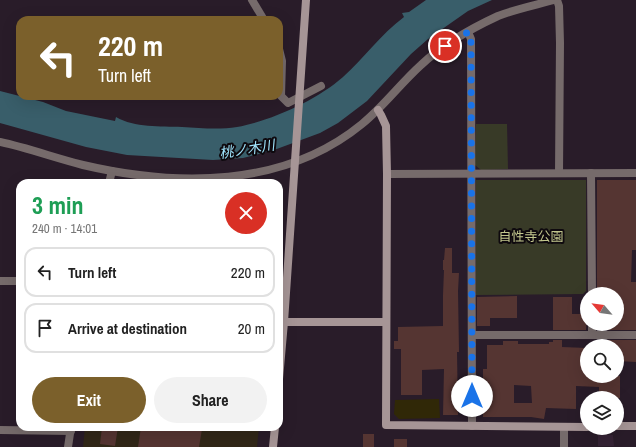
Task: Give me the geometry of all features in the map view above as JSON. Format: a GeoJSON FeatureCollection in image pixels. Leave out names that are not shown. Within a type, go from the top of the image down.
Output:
{"type":"FeatureCollection","features":[{"type":"Feature","properties":{"kind":"street"},"geometry":{"type":"LineString","coordinates":[[252,0],[262,16]]}},
{"type":"Feature","properties":{"kind":"street"},"geometry":{"type":"LineString","coordinates":[[283,333],[306,0]]}},
{"type":"Feature","properties":{"kind":"street"},"geometry":{"type":"LineString","coordinates":[[1,143],[82,165],[112,171],[167,178],[208,178],[256,173],[295,162],[328,147],[347,135],[378,110],[420,66],[454,39],[499,16],[554,0]]}},
{"type":"Feature","properties":{"kind":"street"},"geometry":{"type":"LineString","coordinates":[[557,0],[559,6],[560,43],[559,173]]}},
{"type":"Feature","properties":{"kind":"street"},"geometry":{"type":"LineString","coordinates":[[468,32],[471,38],[472,426]]}},
{"type":"Feature","properties":{"kind":"street"},"geometry":{"type":"LineString","coordinates":[[283,98],[288,103],[299,99],[321,86]]}},
{"type":"Feature","properties":{"kind":"street"},"geometry":{"type":"LineString","coordinates":[[378,110],[382,115],[386,126],[386,425],[580,427]]}},
{"type":"Feature","properties":{"kind":"street"},"geometry":{"type":"LineString","coordinates":[[110,179],[112,171]]}},
{"type":"Feature","properties":{"kind":"street"},"geometry":{"type":"LineString","coordinates":[[591,173],[592,287]]}},
{"type":"Feature","properties":{"kind":"street"},"geometry":{"type":"LineString","coordinates":[[387,174],[636,173]]}},
{"type":"Feature","properties":{"kind":"street"},"geometry":{"type":"LineString","coordinates":[[0,281],[16,281]]}},
{"type":"Feature","properties":{"kind":"street"},"geometry":{"type":"LineString","coordinates":[[284,322],[386,322]]}},
{"type":"Feature","properties":{"kind":"street"},"geometry":{"type":"LineString","coordinates":[[472,335],[636,335]]}},
{"type":"Feature","properties":{"kind":"street"},"geometry":{"type":"LineString","coordinates":[[624,426],[636,426]]}},
{"type":"Feature","properties":{"kind":"street"},"geometry":{"type":"LineString","coordinates":[[564,427],[564,447]]}},
{"type":"Feature","properties":{"kind":"street"},"geometry":{"type":"LineString","coordinates":[[0,430],[16,430]]}},
{"type":"Feature","properties":{"kind":"street"},"geometry":{"type":"LineString","coordinates":[[68,447],[71,431]]}},
{"type":"Feature","properties":{"kind":"street"},"geometry":{"type":"LineString","coordinates":[[273,447],[275,431]]}},
{"type":"Feature","properties":{"kind":"shaded area"},"geometry":{"type":"Polygon","coordinates":[[[85,431],[259,431],[257,447],[83,447],[85,431]]]}},
{"type":"Feature","properties":{"kind":"shaded area"},"geometry":{"type":"Polygon","coordinates":[[[598,435],[613,435],[614,446],[598,446],[598,435]]]}},
{"type":"Feature","properties":{"kind":"green space"},"geometry":{"type":"Polygon","coordinates":[[[476,124],[507,124],[508,169],[481,170],[475,165],[476,124]]]}},
{"type":"Feature","properties":{"kind":"green space","name":"自性寺公園"},"geometry":{"type":"Polygon","coordinates":[[[476,180],[586,180],[586,287],[580,287],[580,294],[476,295],[476,180]]]}},
{"type":"Feature","properties":{"kind":"sand"},"geometry":{"type":"Polygon","coordinates":[[[439,399],[440,418],[399,419],[394,414],[395,400],[439,399]]]}},
{"type":"Feature","properties":{"kind":"water","name":"桃ノ木川"},"geometry":{"type":"Polygon","coordinates":[[[426,0],[492,0],[468,11],[428,39],[411,54],[367,101],[338,123],[320,133],[274,150],[243,158],[213,160],[127,155],[86,147],[0,123],[0,91],[16,95],[16,100],[35,100],[66,111],[115,121],[116,117],[123,121],[139,125],[216,129],[250,124],[279,115],[320,94],[332,86],[351,70],[387,31],[404,17],[402,13],[409,12],[426,0]]]}},
{"type":"Feature","properties":{"kind":"building"},"geometry":{"type":"Polygon","coordinates":[[[597,180],[636,180],[636,250],[632,250],[631,282],[636,282],[636,330],[624,330],[624,287],[597,287],[597,180]]]}},
{"type":"Feature","properties":{"kind":"building"},"geometry":{"type":"Polygon","coordinates":[[[445,248],[452,248],[452,273],[459,273],[459,352],[457,352],[458,415],[443,415],[444,369],[422,370],[422,395],[401,395],[401,349],[394,349],[394,341],[398,341],[398,327],[443,326],[443,260],[445,248]]]}},
{"type":"Feature","properties":{"kind":"building"},"geometry":{"type":"Polygon","coordinates":[[[517,296],[517,318],[490,318],[490,326],[477,326],[477,297],[517,296]]]}},
{"type":"Feature","properties":{"kind":"building"},"geometry":{"type":"Polygon","coordinates":[[[553,297],[572,297],[572,314],[580,314],[580,330],[553,330],[553,297]]]}},
{"type":"Feature","properties":{"kind":"building"},"geometry":{"type":"Polygon","coordinates":[[[553,340],[562,340],[562,347],[580,348],[580,383],[620,383],[620,391],[599,391],[599,387],[576,386],[576,409],[546,408],[544,419],[531,417],[483,417],[483,369],[487,369],[487,345],[503,345],[503,341],[518,341],[518,344],[549,344],[549,342],[553,342],[553,340]],[[514,385],[514,403],[532,403],[531,386],[514,385]]]}},
{"type":"Feature","properties":{"kind":"building"},"geometry":{"type":"Polygon","coordinates":[[[624,340],[636,340],[636,362],[624,361],[624,340]]]}},
{"type":"Feature","properties":{"kind":"building"},"geometry":{"type":"Polygon","coordinates":[[[102,431],[117,431],[115,446],[100,444],[102,431]]]}},
{"type":"Feature","properties":{"kind":"building"},"geometry":{"type":"Polygon","coordinates":[[[140,431],[202,431],[199,447],[138,447],[140,431]]]}},
{"type":"Feature","properties":{"kind":"building"},"geometry":{"type":"Polygon","coordinates":[[[363,434],[374,434],[374,447],[363,447],[363,434]]]}},
{"type":"Feature","properties":{"kind":"building"},"geometry":{"type":"Polygon","coordinates":[[[394,439],[407,439],[407,447],[394,447],[394,439]]]}},
{"type":"Feature","properties":{"kind":"route"},"geometry":{"type":"LineString","coordinates":[[445,46],[454,39],[468,32],[471,38],[472,396]]}}]}
